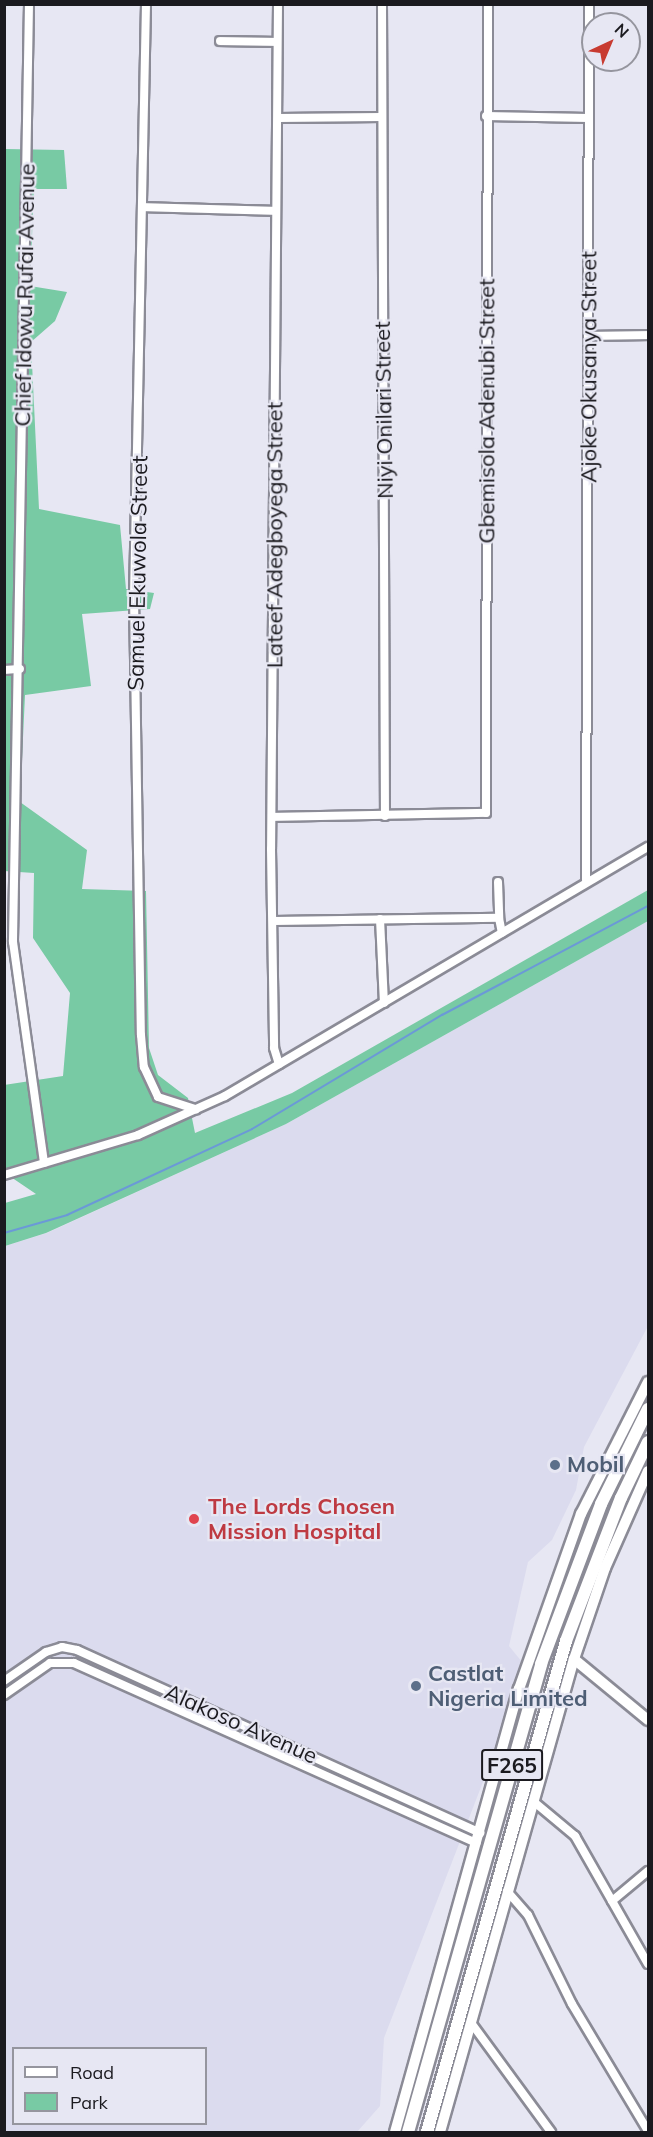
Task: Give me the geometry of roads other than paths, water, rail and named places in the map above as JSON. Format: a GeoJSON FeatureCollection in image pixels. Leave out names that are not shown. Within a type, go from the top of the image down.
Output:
{"type":"FeatureCollection","features":[{"type":"Feature","properties":{"kind":"highway","name":"F265"},"geometry":{"type":"LineString","coordinates":[[408,2133],[532,1693],[584,1544],[648,1409]]}},
{"type":"Feature","properties":{"kind":"highway","name":"F265"},"geometry":{"type":"LineString","coordinates":[[427,2133],[566,1641],[635,1468],[648,1442]]}},
{"type":"Feature","properties":{"kind":"highway"},"geometry":{"type":"LineString","coordinates":[[635,1468],[648,1473]]}},
{"type":"Feature","properties":{"kind":"highway"},"geometry":{"type":"LineString","coordinates":[[519,1689],[532,1693]]}},
{"type":"Feature","properties":{"kind":"main road"},"geometry":{"type":"LineString","coordinates":[[395,2133],[519,1689],[581,1514],[648,1382]]}},
{"type":"Feature","properties":{"kind":"main road"},"geometry":{"type":"LineString","coordinates":[[440,2133],[574,1659],[605,1568],[648,1473]]}},
{"type":"Feature","properties":{"kind":"main road"},"geometry":{"type":"LineString","coordinates":[[574,1659],[648,1720]]}},
{"type":"Feature","properties":{"kind":"street","name":"Chief Idowu Rufai Avenue"},"geometry":{"type":"LineString","coordinates":[[29,4],[23,586],[13,942],[44,1163]]}},
{"type":"Feature","properties":{"kind":"street","name":"Samuel Ekuwola Street"},"geometry":{"type":"LineString","coordinates":[[146,4],[134,597],[141,1035],[144,1067],[158,1097],[196,1109]]}},
{"type":"Feature","properties":{"kind":"street","name":"Lateef Adegboyega Street"},"geometry":{"type":"LineString","coordinates":[[278,4],[272,818],[274,1048],[279,1064]]}},
{"type":"Feature","properties":{"kind":"street","name":"Niyi Onilari Street"},"geometry":{"type":"LineString","coordinates":[[382,4],[385,816]]}},
{"type":"Feature","properties":{"kind":"street","name":"Gbemisola Adenubi Street"},"geometry":{"type":"LineString","coordinates":[[385,816],[483,817],[488,4]]}},
{"type":"Feature","properties":{"kind":"street","name":"Ajoke Okusanya Street"},"geometry":{"type":"LineString","coordinates":[[586,880],[590,4]]}},
{"type":"Feature","properties":{"kind":"street"},"geometry":{"type":"LineString","coordinates":[[220,41],[277,42]]}},
{"type":"Feature","properties":{"kind":"street"},"geometry":{"type":"LineString","coordinates":[[486,116],[588,118]]}},
{"type":"Feature","properties":{"kind":"street"},"geometry":{"type":"LineString","coordinates":[[278,118],[382,117]]}},
{"type":"Feature","properties":{"kind":"street"},"geometry":{"type":"LineString","coordinates":[[143,207],[276,212]]}},
{"type":"Feature","properties":{"kind":"street"},"geometry":{"type":"LineString","coordinates":[[589,336],[648,335]]}},
{"type":"Feature","properties":{"kind":"street"},"geometry":{"type":"LineString","coordinates":[[4,670],[20,669]]}},
{"type":"Feature","properties":{"kind":"street"},"geometry":{"type":"LineString","coordinates":[[272,818],[385,816]]}},
{"type":"Feature","properties":{"kind":"street"},"geometry":{"type":"LineString","coordinates":[[4,1176],[138,1135],[196,1109],[279,1064],[502,933],[586,880],[648,847]]}},
{"type":"Feature","properties":{"kind":"street"},"geometry":{"type":"LineString","coordinates":[[498,882],[499,918],[502,933]]}},
{"type":"Feature","properties":{"kind":"street"},"geometry":{"type":"LineString","coordinates":[[274,921],[499,918]]}},
{"type":"Feature","properties":{"kind":"street"},"geometry":{"type":"LineString","coordinates":[[380,919],[384,1003]]}},
{"type":"Feature","properties":{"kind":"street","name":"Alakoso Avenue"},"geometry":{"type":"LineString","coordinates":[[4,1681],[46,1652],[62,1647],[77,1650],[478,1838]]}},
{"type":"Feature","properties":{"kind":"street","name":"Alakoso Avenue"},"geometry":{"type":"LineString","coordinates":[[4,1695],[50,1663],[74,1663],[478,1838]]}},
{"type":"Feature","properties":{"kind":"street"},"geometry":{"type":"LineString","coordinates":[[533,1801],[569,1828],[648,1964]]}},
{"type":"Feature","properties":{"kind":"street"},"geometry":{"type":"LineString","coordinates":[[612,1901],[648,1871]]}},
{"type":"Feature","properties":{"kind":"street"},"geometry":{"type":"LineString","coordinates":[[507,1891],[528,1915],[572,2004],[648,2131]]}},
{"type":"Feature","properties":{"kind":"street"},"geometry":{"type":"LineString","coordinates":[[472,2024],[551,2133]]}},
{"type":"Feature","properties":{"kind":"waterway"},"geometry":{"type":"LineString","coordinates":[[4,1233],[67,1215],[252,1129],[442,1015],[648,906]]}},
{"type":"Feature","properties":{"kind":"place","name":"Mobil"},"geometry":{"type":"Point","coordinates":[555,1465]}},
{"type":"Feature","properties":{"kind":"place","name":"The Lords Chosen Mission Hospital"},"geometry":{"type":"Point","coordinates":[194,1519]}},
{"type":"Feature","properties":{"kind":"place","name":"Castlat Nigeria Limited"},"geometry":{"type":"Point","coordinates":[416,1686]}}]}
